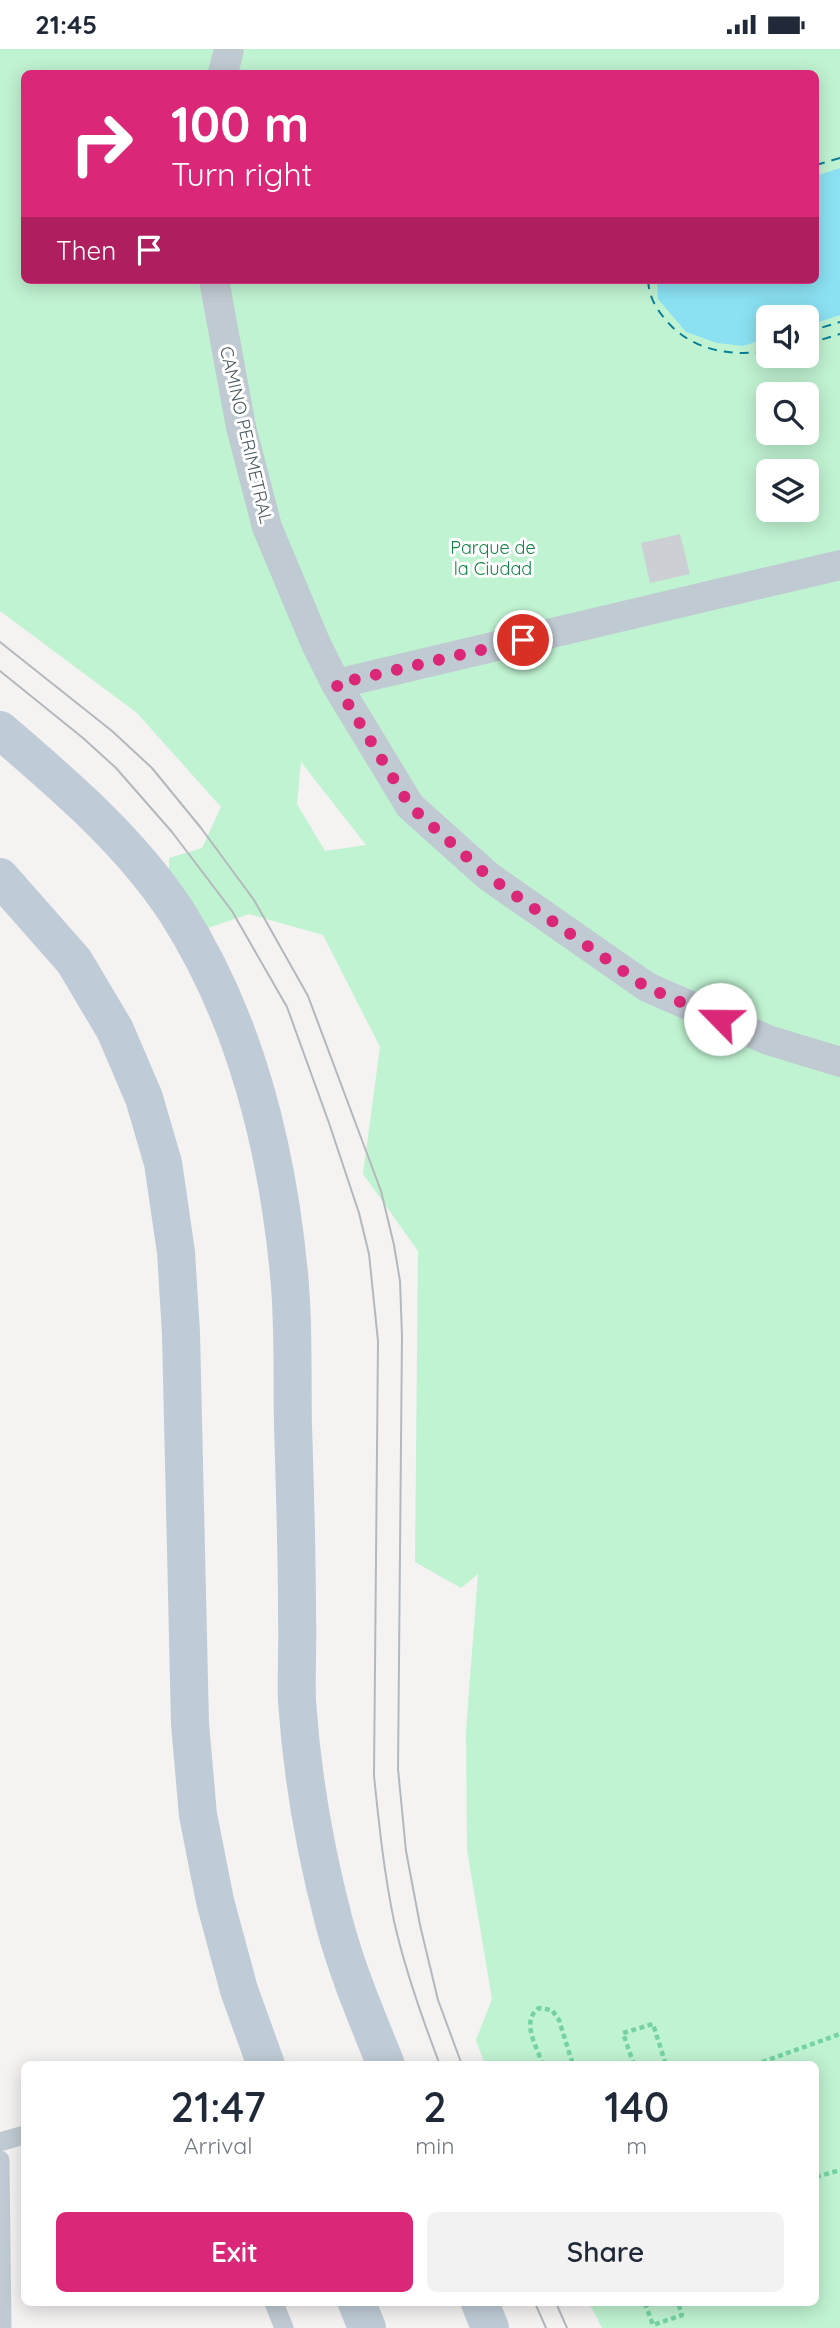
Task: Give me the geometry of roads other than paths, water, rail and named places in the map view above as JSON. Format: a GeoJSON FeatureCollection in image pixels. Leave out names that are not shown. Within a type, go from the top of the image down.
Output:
{"type":"FeatureCollection","features":[{"type":"Feature","properties":{"kind":"main road"},"geometry":{"type":"LineString","coordinates":[[0,730],[122,842],[175,911],[214,979],[244,1052],[262,1110],[279,1195],[289,1277],[297,1699],[305,1777],[335,1924],[384,2061]]}},
{"type":"Feature","properties":{"kind":"main road"},"geometry":{"type":"LineString","coordinates":[[0,877],[74,961],[115,1030],[144,1098],[163,1163],[176,1252],[181,1333],[190,1724],[198,1815],[215,1901],[239,1990],[265,2061]]}},
{"type":"Feature","properties":{"kind":"main road"},"geometry":{"type":"LineString","coordinates":[[358,2306],[367,2328]]}},
{"type":"Feature","properties":{"kind":"main road"},"geometry":{"type":"LineString","coordinates":[[481,2306],[490,2328]]}},
{"type":"Feature","properties":{"kind":"street"},"geometry":{"type":"LineString","coordinates":[[224,70],[229,49]]}},
{"type":"Feature","properties":{"kind":"street","name":"CAMINO PERIMETRAL"},"geometry":{"type":"LineString","coordinates":[[215,284],[241,427],[267,527],[316,644],[336,684],[410,806],[488,876],[646,987],[768,1040],[840,1062]]}},
{"type":"Feature","properties":{"kind":"street"},"geometry":{"type":"LineString","coordinates":[[336,684],[840,565]]}},
{"type":"Feature","properties":{"kind":"lane"},"geometry":{"type":"LineString","coordinates":[[0,2142],[21,2136]]}},
{"type":"Feature","properties":{"kind":"lane"},"geometry":{"type":"LineString","coordinates":[[0,2160],[2,2328]]}},
{"type":"Feature","properties":{"kind":"lane"},"geometry":{"type":"LineString","coordinates":[[275,2306],[284,2328]]}},
{"type":"Feature","properties":{"kind":"water"},"geometry":{"type":"Polygon","coordinates":[[[840,168],[840,315],[819,322],[819,305],[756,305],[756,342],[743,346],[717,343],[686,332],[658,299],[657,284],[819,284],[819,175],[840,168]]]}},
{"type":"Feature","properties":{"kind":"tram line"},"geometry":{"type":"LineString","coordinates":[[0,642],[112,731],[152,768],[254,900],[308,996],[381,1191],[400,1281],[402,1336],[398,1769],[406,1851],[420,1925],[438,2000],[461,2061]]}},
{"type":"Feature","properties":{"kind":"tram line"},"geometry":{"type":"LineString","coordinates":[[0,671],[116,768],[172,832],[232,911],[287,1007],[359,1213],[369,1254],[378,1341],[374,1776],[394,1921],[414,1994],[439,2061]]}},
{"type":"Feature","properties":{"kind":"tram line"},"geometry":{"type":"LineString","coordinates":[[536,2306],[546,2328]]}},
{"type":"Feature","properties":{"kind":"tram line"},"geometry":{"type":"LineString","coordinates":[[557,2306],[567,2328]]}},
{"type":"Feature","properties":{"kind":"park label","name":"Parque de la Ciudad"},"geometry":{"type":"Point","coordinates":[493,558]}}]}
